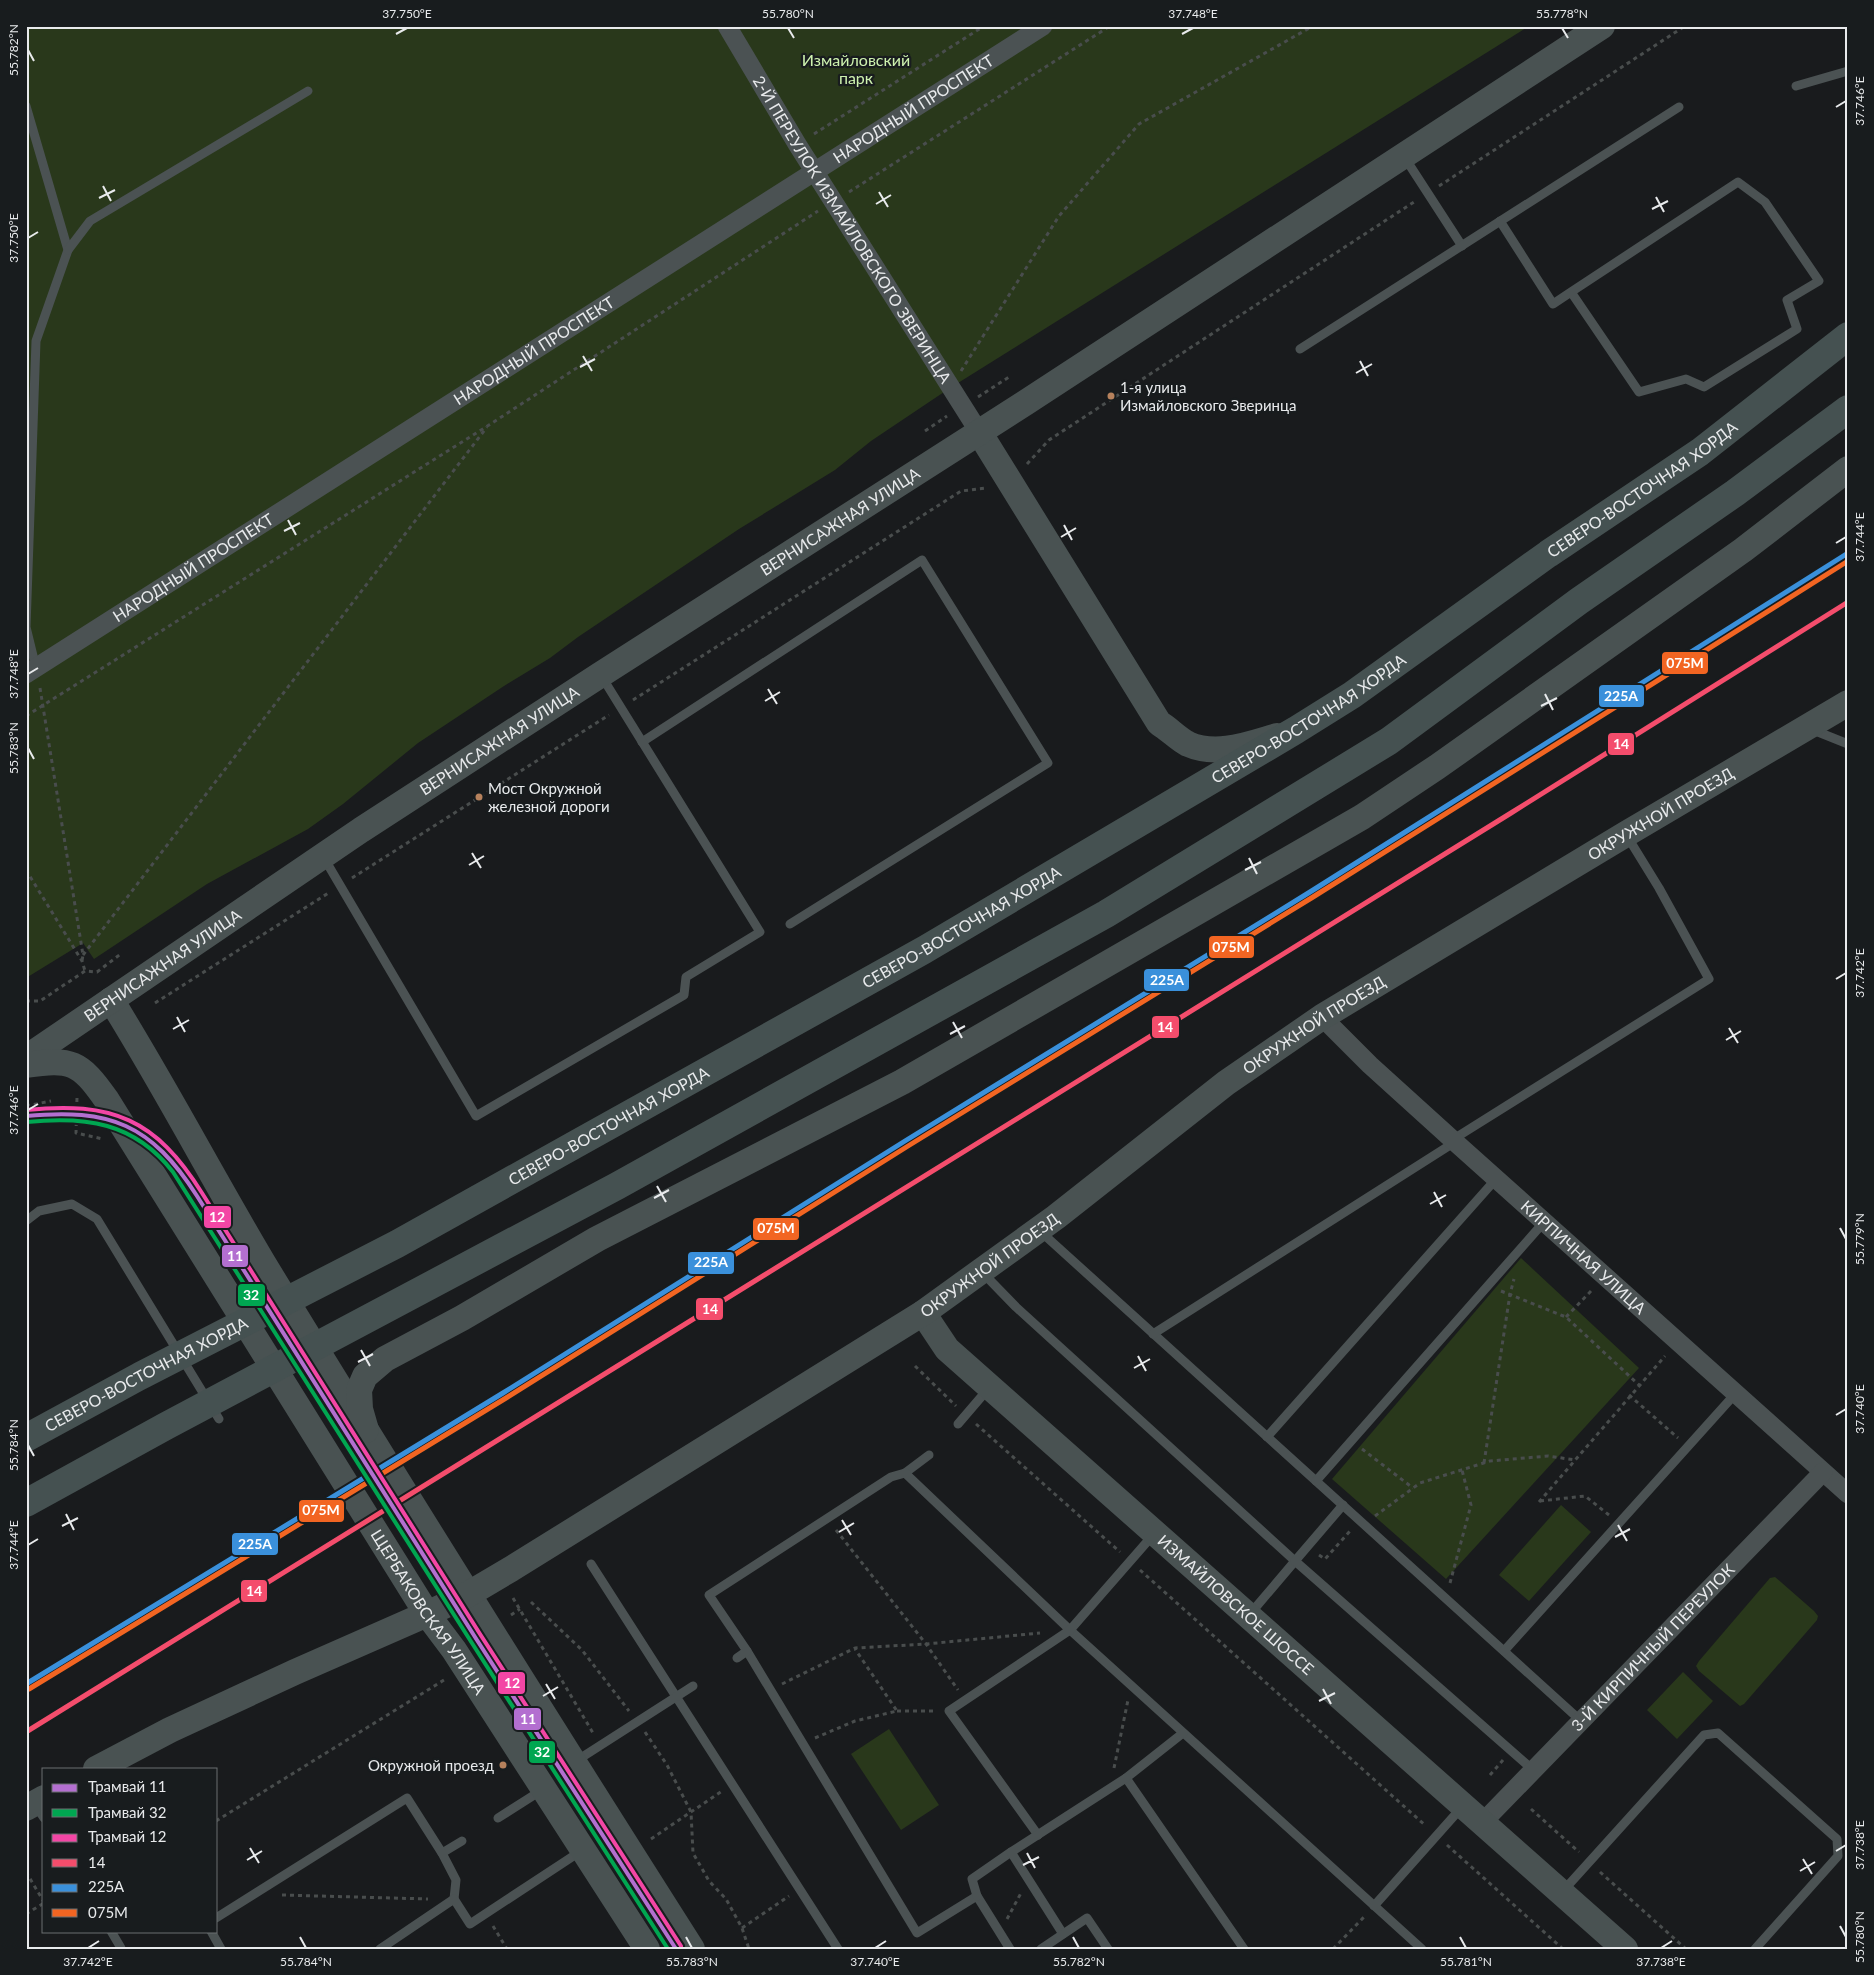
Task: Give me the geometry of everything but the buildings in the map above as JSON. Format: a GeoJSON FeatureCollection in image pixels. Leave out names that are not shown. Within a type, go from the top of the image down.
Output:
{"type":"FeatureCollection","features":[{"type":"Feature","properties":{"kind":"main road"},"geometry":{"type":"LineString","coordinates":[[1296,730],[1242,746],[1214,751],[1188,744],[1159,723],[979,432],[1602,26]]}},
{"type":"Feature","properties":{"kind":"main road","name":"СЕВЕРО-ВОСТОЧНАЯ ХОРДА"},"geometry":{"type":"LineString","coordinates":[[26,1438],[140,1376],[397,1244],[924,950],[1296,730],[1352,695],[1548,554],[1700,452],[1848,336]]}},
{"type":"Feature","properties":{"kind":"main road"},"geometry":{"type":"LineString","coordinates":[[26,1503],[166,1426],[625,1181],[1089,924],[1380,746],[1579,601],[1736,493],[1848,409]]}},
{"type":"Feature","properties":{"kind":"main road","name":"ВЕРНИСАЖНАЯ УЛИЦА"},"geometry":{"type":"LineString","coordinates":[[26,1058],[323,856],[600,674],[979,432]]}},
{"type":"Feature","properties":{"kind":"main road"},"geometry":{"type":"LineString","coordinates":[[366,1430],[360,1409],[359,1390],[365,1376],[385,1360],[462,1318],[597,1239],[902,1082],[1362,817],[1437,767],[1743,550],[1848,469]]}},
{"type":"Feature","properties":{"kind":"main road","name":"ОКРУЖНОЙ ПРОЕЗД"},"geometry":{"type":"LineString","coordinates":[[98,1768],[170,1730],[468,1595],[923,1313],[1039,1230],[1226,1083],[1322,1017],[1848,703]]}},
{"type":"Feature","properties":{"kind":"main road"},"geometry":{"type":"LineString","coordinates":[[111,1000],[141,1048],[266,1266],[366,1430],[573,1763],[692,1949]]}},
{"type":"Feature","properties":{"kind":"main road","name":"ЩЕРБАКОВСКАЯ УЛИЦА"},"geometry":{"type":"LineString","coordinates":[[26,1065],[45,1062],[66,1062],[79,1067],[92,1080],[133,1141],[427,1614],[454,1650],[647,1949]]}},
{"type":"Feature","properties":{"kind":"main road","name":"ИЗМАЙЛОВСКОЕ ШОССЕ"},"geometry":{"type":"LineString","coordinates":[[923,1313],[948,1349],[1625,1949]]}},
{"type":"Feature","properties":{"kind":"street","name":"2-Й ПЕРЕУЛОК ИЗМАЙЛОВСКОГО ЗВЕРИНЦА"},"geometry":{"type":"LineString","coordinates":[[727,26],[814,172],[979,432]]}},
{"type":"Feature","properties":{"kind":"street","name":"НАРОДНЫЙ ПРОСПЕКТ"},"geometry":{"type":"LineString","coordinates":[[31,671],[1043,26]]}},
{"type":"Feature","properties":{"kind":"street","name":"КИРПИЧНАЯ УЛИЦА"},"geometry":{"type":"LineString","coordinates":[[1322,1017],[1370,1065],[1453,1141],[1848,1494]]}},
{"type":"Feature","properties":{"kind":"street","name":"3-Й КИРПИЧНЫЙ ПЕРЕУЛОК"},"geometry":{"type":"LineString","coordinates":[[1482,1823],[1532,1769],[1823,1472]]}},
{"type":"Feature","properties":{"kind":"lane"},"geometry":{"type":"LineString","coordinates":[[1796,86],[1848,71]]}},
{"type":"Feature","properties":{"kind":"lane"},"geometry":{"type":"LineString","coordinates":[[31,671],[26,627],[36,341],[68,250],[90,221],[308,91]]}},
{"type":"Feature","properties":{"kind":"lane"},"geometry":{"type":"LineString","coordinates":[[26,106],[68,250]]}},
{"type":"Feature","properties":{"kind":"lane"},"geometry":{"type":"LineString","coordinates":[[1300,349],[1679,107]]}},
{"type":"Feature","properties":{"kind":"lane"},"geometry":{"type":"LineString","coordinates":[[1404,155],[1462,246]]}},
{"type":"Feature","properties":{"kind":"lane"},"geometry":{"type":"LineString","coordinates":[[1500,221],[1553,304],[1571,292],[1738,182],[1765,202],[1818,281],[1787,300],[1797,329],[1704,387],[1686,379],[1639,392],[1571,292]]}},
{"type":"Feature","properties":{"kind":"lane"},"geometry":{"type":"LineString","coordinates":[[642,742],[922,560],[1048,763],[790,924]]}},
{"type":"Feature","properties":{"kind":"lane"},"geometry":{"type":"LineString","coordinates":[[323,856],[342,885],[476,1116],[684,995],[686,977],[760,932],[600,674]]}},
{"type":"Feature","properties":{"kind":"lane"},"geometry":{"type":"LineString","coordinates":[[1808,728],[1848,744]]}},
{"type":"Feature","properties":{"kind":"lane"},"geometry":{"type":"LineString","coordinates":[[1154,1334],[1709,978],[1660,888],[1626,834]]}},
{"type":"Feature","properties":{"kind":"lane"},"geometry":{"type":"LineString","coordinates":[[1267,1436],[1496,1179]]}},
{"type":"Feature","properties":{"kind":"lane"},"geometry":{"type":"LineString","coordinates":[[26,1221],[39,1211],[72,1204],[97,1219],[219,1419]]}},
{"type":"Feature","properties":{"kind":"lane"},"geometry":{"type":"LineString","coordinates":[[1316,1481],[1544,1222]]}},
{"type":"Feature","properties":{"kind":"lane"},"geometry":{"type":"LineString","coordinates":[[1039,1230],[1580,1720]]}},
{"type":"Feature","properties":{"kind":"lane"},"geometry":{"type":"LineString","coordinates":[[982,1272],[1016,1307],[1216,1491],[1532,1769]]}},
{"type":"Feature","properties":{"kind":"lane"},"geometry":{"type":"LineString","coordinates":[[958,1424],[990,1387]]}},
{"type":"Feature","properties":{"kind":"lane"},"geometry":{"type":"LineString","coordinates":[[1504,1651],[1737,1393]]}},
{"type":"Feature","properties":{"kind":"lane"},"geometry":{"type":"LineString","coordinates":[[929,1455],[905,1473],[891,1477],[709,1595],[747,1651],[917,1933],[977,1896]]}},
{"type":"Feature","properties":{"kind":"lane"},"geometry":{"type":"LineString","coordinates":[[905,1473],[1070,1630],[1422,1949]]}},
{"type":"Feature","properties":{"kind":"lane"},"geometry":{"type":"LineString","coordinates":[[1248,1616],[1343,1505]]}},
{"type":"Feature","properties":{"kind":"lane"},"geometry":{"type":"LineString","coordinates":[[1038,1836],[949,1712],[1070,1630],[1155,1533]]}},
{"type":"Feature","properties":{"kind":"lane"},"geometry":{"type":"LineString","coordinates":[[591,1564],[838,1949]]}},
{"type":"Feature","properties":{"kind":"lane"},"geometry":{"type":"LineString","coordinates":[[737,1658],[747,1651]]}},
{"type":"Feature","properties":{"kind":"lane"},"geometry":{"type":"LineString","coordinates":[[573,1763],[693,1686]]}},
{"type":"Feature","properties":{"kind":"lane"},"geometry":{"type":"LineString","coordinates":[[1010,1949],[977,1896],[972,1879],[1126,1778],[1183,1733]]}},
{"type":"Feature","properties":{"kind":"lane"},"geometry":{"type":"LineString","coordinates":[[1562,1893],[1704,1735],[1718,1733],[1837,1839],[1838,1856],[1755,1949]]}},
{"type":"Feature","properties":{"kind":"lane"},"geometry":{"type":"LineString","coordinates":[[1126,1778],[1244,1949]]}},
{"type":"Feature","properties":{"kind":"lane"},"geometry":{"type":"LineString","coordinates":[[498,1818],[544,1789]]}},
{"type":"Feature","properties":{"kind":"lane"},"geometry":{"type":"LineString","coordinates":[[218,1917],[406,1798],[442,1854],[456,1880],[454,1899],[470,1924],[583,1850]]}},
{"type":"Feature","properties":{"kind":"lane"},"geometry":{"type":"LineString","coordinates":[[1374,1906],[1462,1806]]}},
{"type":"Feature","properties":{"kind":"lane"},"geometry":{"type":"LineString","coordinates":[[442,1854],[462,1841]]}},
{"type":"Feature","properties":{"kind":"lane"},"geometry":{"type":"LineString","coordinates":[[1011,1852],[1062,1934]]}},
{"type":"Feature","properties":{"kind":"lane"},"geometry":{"type":"LineString","coordinates":[[380,1949],[454,1899]]}},
{"type":"Feature","properties":{"kind":"lane"},"geometry":{"type":"LineString","coordinates":[[1040,1949],[1087,1918],[1108,1949]]}},
{"type":"Feature","properties":{"kind":"lane"},"geometry":{"type":"LineString","coordinates":[[112,1932],[121,1948]]}},
{"type":"Feature","properties":{"kind":"lane"},"geometry":{"type":"LineString","coordinates":[[212,1932],[221,1949]]}},
{"type":"Feature","properties":{"kind":"path"},"geometry":{"type":"LineString","coordinates":[[797,144],[984,26]]}},
{"type":"Feature","properties":{"kind":"path"},"geometry":{"type":"LineString","coordinates":[[26,716],[490,425],[833,202],[1110,26]]}},
{"type":"Feature","properties":{"kind":"path"},"geometry":{"type":"LineString","coordinates":[[950,388],[1059,216],[1139,124],[1313,26]]}},
{"type":"Feature","properties":{"kind":"path"},"geometry":{"type":"LineString","coordinates":[[1027,464],[1049,440],[1685,26]]}},
{"type":"Feature","properties":{"kind":"path"},"geometry":{"type":"LineString","coordinates":[[972,401],[1009,377]]}},
{"type":"Feature","properties":{"kind":"path"},"geometry":{"type":"LineString","coordinates":[[925,431],[948,416]]}},
{"type":"Feature","properties":{"kind":"path"},"geometry":{"type":"LineString","coordinates":[[83,955],[490,425]]}},
{"type":"Feature","properties":{"kind":"path"},"geometry":{"type":"LineString","coordinates":[[155,1003],[961,491],[986,488]]}},
{"type":"Feature","properties":{"kind":"path"},"geometry":{"type":"LineString","coordinates":[[31,671],[43,706],[83,955],[82,961]]}},
{"type":"Feature","properties":{"kind":"path"},"geometry":{"type":"LineString","coordinates":[[26,870],[82,961],[85,971]]}},
{"type":"Feature","properties":{"kind":"path"},"geometry":{"type":"LineString","coordinates":[[27,1000],[40,1001],[85,971],[97,972],[122,953]]}},
{"type":"Feature","properties":{"kind":"path"},"geometry":{"type":"LineString","coordinates":[[76,1095],[76,1133],[105,1140]]}},
{"type":"Feature","properties":{"kind":"path"},"geometry":{"type":"LineString","coordinates":[[26,1106],[50,1100]]}},
{"type":"Feature","properties":{"kind":"path"},"geometry":{"type":"LineString","coordinates":[[1484,1463],[1510,1294],[1523,1246]]}},
{"type":"Feature","properties":{"kind":"path"},"geometry":{"type":"LineString","coordinates":[[1488,1285],[1566,1317],[1638,1385]]}},
{"type":"Feature","properties":{"kind":"path"},"geometry":{"type":"LineString","coordinates":[[1566,1317],[1593,1289]]}},
{"type":"Feature","properties":{"kind":"path"},"geometry":{"type":"LineString","coordinates":[[1619,1524],[1585,1496],[1539,1502],[1665,1355]]}},
{"type":"Feature","properties":{"kind":"path"},"geometry":{"type":"LineString","coordinates":[[915,1366],[965,1414],[1563,1949]]}},
{"type":"Feature","properties":{"kind":"path"},"geometry":{"type":"LineString","coordinates":[[1629,1395],[1688,1446]]}},
{"type":"Feature","properties":{"kind":"path"},"geometry":{"type":"LineString","coordinates":[[1352,1440],[1413,1488]]}},
{"type":"Feature","properties":{"kind":"path"},"geometry":{"type":"LineString","coordinates":[[1309,1545],[1324,1559],[1362,1522],[1420,1483],[1484,1463],[1548,1456],[1575,1460]]}},
{"type":"Feature","properties":{"kind":"path"},"geometry":{"type":"LineString","coordinates":[[1446,1598],[1471,1505],[1462,1470]]}},
{"type":"Feature","properties":{"kind":"path"},"geometry":{"type":"LineString","coordinates":[[828,1519],[926,1644],[966,1701]]}},
{"type":"Feature","properties":{"kind":"path"},"geometry":{"type":"LineString","coordinates":[[513,1598],[600,1746]]}},
{"type":"Feature","properties":{"kind":"path"},"geometry":{"type":"LineString","coordinates":[[531,1602],[582,1650],[638,1722],[667,1765],[692,1812],[694,1853],[709,1881],[726,1899],[742,1928],[749,1949]]}},
{"type":"Feature","properties":{"kind":"path"},"geometry":{"type":"LineString","coordinates":[[511,1614],[520,1609]]}},
{"type":"Feature","properties":{"kind":"path"},"geometry":{"type":"LineString","coordinates":[[771,1690],[855,1648],[926,1644],[1070,1630]]}},
{"type":"Feature","properties":{"kind":"path"},"geometry":{"type":"LineString","coordinates":[[855,1648],[897,1711]]}},
{"type":"Feature","properties":{"kind":"path"},"geometry":{"type":"LineString","coordinates":[[218,1820],[444,1680]]}},
{"type":"Feature","properties":{"kind":"path"},"geometry":{"type":"LineString","coordinates":[[1110,1788],[1131,1685]]}},
{"type":"Feature","properties":{"kind":"path"},"geometry":{"type":"LineString","coordinates":[[803,1743],[854,1721],[897,1711],[949,1712]]}},
{"type":"Feature","properties":{"kind":"path"},"geometry":{"type":"LineString","coordinates":[[651,1839],[732,1784]]}},
{"type":"Feature","properties":{"kind":"path"},"geometry":{"type":"LineString","coordinates":[[1531,1809],[1686,1949]]}},
{"type":"Feature","properties":{"kind":"path"},"geometry":{"type":"LineString","coordinates":[[26,1872],[42,1899]]}},
{"type":"Feature","properties":{"kind":"path"},"geometry":{"type":"LineString","coordinates":[[1000,1933],[1028,1879]]}},
{"type":"Feature","properties":{"kind":"path"},"geometry":{"type":"LineString","coordinates":[[742,1928],[800,1889]]}},
{"type":"Feature","properties":{"kind":"path"},"geometry":{"type":"LineString","coordinates":[[254,1894],[454,1899]]}},
{"type":"Feature","properties":{"kind":"path"},"geometry":{"type":"LineString","coordinates":[[26,1914],[42,1903]]}},
{"type":"Feature","properties":{"kind":"path"},"geometry":{"type":"LineString","coordinates":[[1334,1949],[1374,1906]]}},
{"type":"Feature","properties":{"kind":"path"},"geometry":{"type":"LineString","coordinates":[[485,1914],[507,1949]]}},
{"type":"Feature","properties":{"kind":"green space","name":"Измайловский парк"},"geometry":{"type":"Polygon","coordinates":[[[26,26],[1529,26],[950,388],[871,441],[835,470],[739,529],[578,637],[550,658],[418,743],[343,804],[308,829],[207,884],[94,959],[83,943],[26,978],[26,26]]]}},
{"type":"Feature","properties":{"kind":"green space"},"geometry":{"type":"Polygon","coordinates":[[[1521,1258],[1639,1368],[1446,1579],[1332,1479],[1521,1258]]]}},
{"type":"Feature","properties":{"kind":"green space"},"geometry":{"type":"Polygon","coordinates":[[[1561,1505],[1591,1532],[1529,1601],[1499,1575],[1561,1505]]]}},
{"type":"Feature","properties":{"kind":"green space"},"geometry":{"type":"Polygon","coordinates":[[[1775,1577],[1814,1611],[1818,1616],[1817,1620],[1744,1704],[1740,1706],[1699,1671],[1696,1666],[1770,1578],[1775,1577]]]}},
{"type":"Feature","properties":{"kind":"green space"},"geometry":{"type":"Polygon","coordinates":[[[1683,1672],[1713,1701],[1677,1739],[1647,1710],[1683,1672]]]}},
{"type":"Feature","properties":{"kind":"green space"},"geometry":{"type":"Polygon","coordinates":[[[889,1729],[939,1805],[901,1830],[851,1754],[889,1729]]]}},
{"type":"Feature","properties":{"kind":"tram line","name":"12"},"geometry":{"type":"LineString","coordinates":[[26,1110],[83,1109],[107,1113],[129,1120],[149,1132],[185,1168],[480,1634],[681,1946]]}},
{"type":"Feature","properties":{"kind":"tram line","name":"11"},"geometry":{"type":"LineString","coordinates":[[26,1116],[82,1115],[105,1119],[126,1126],[145,1137],[163,1152],[180,1172],[475,1637],[676,1949]]}},
{"type":"Feature","properties":{"kind":"tram line","name":"32"},"geometry":{"type":"LineString","coordinates":[[27,1122],[69,1120],[107,1126],[142,1142],[158,1155],[173,1172],[668,1949]]}},
{"type":"Feature","properties":{"kind":"transit line","name":"225А"},"geometry":{"type":"LineString","coordinates":[[26,1684],[503,1393],[905,1141],[1310,892],[1848,553]]}},
{"type":"Feature","properties":{"kind":"transit line","name":"075М"},"geometry":{"type":"LineString","coordinates":[[29,1689],[506,1398],[908,1146],[1313,897],[1848,561]]}},
{"type":"Feature","properties":{"kind":"transit line","name":"14"},"geometry":{"type":"LineString","coordinates":[[26,1732],[1511,813],[1848,602]]}},
{"type":"Feature","properties":{"kind":"place","name":"1-я улица Измайловского Зверинца"},"geometry":{"type":"Point","coordinates":[1111,396]}},
{"type":"Feature","properties":{"kind":"place","name":"Мост Окружной железной дороги"},"geometry":{"type":"Point","coordinates":[479,797]}},
{"type":"Feature","properties":{"kind":"place","name":"Окружной проезд"},"geometry":{"type":"Point","coordinates":[503,1765]}}]}
